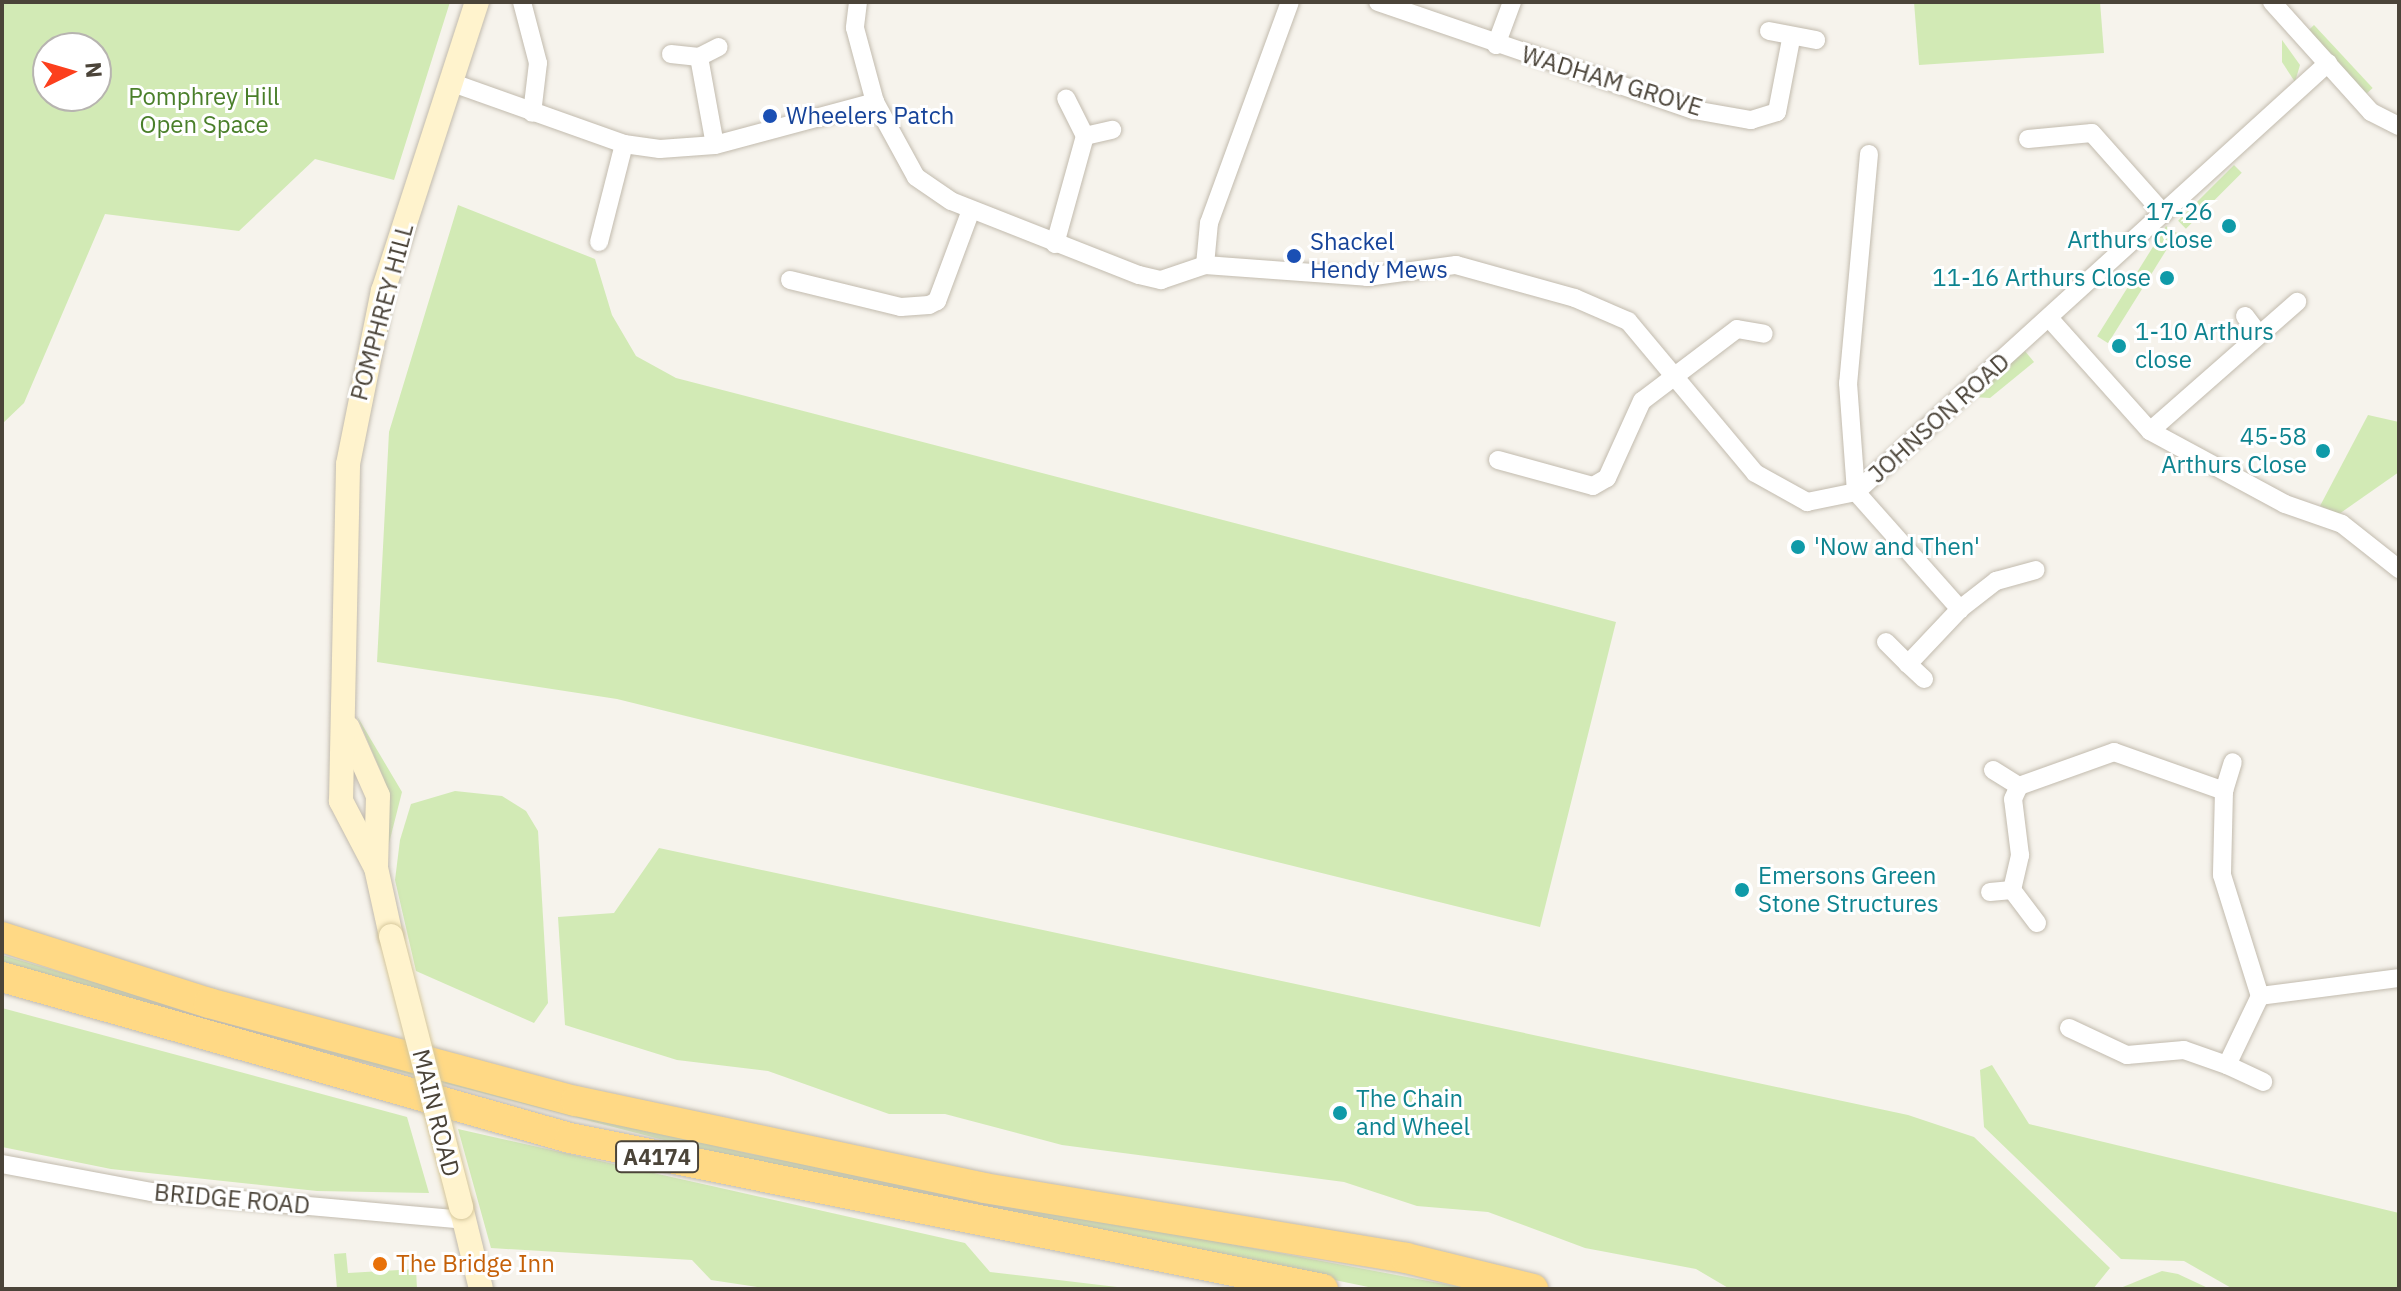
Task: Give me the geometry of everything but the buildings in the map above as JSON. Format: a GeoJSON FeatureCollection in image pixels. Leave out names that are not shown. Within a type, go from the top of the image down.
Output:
{"type":"FeatureCollection","features":[{"type":"Feature","properties":{"kind":"highway","name":"A4174"},"geometry":{"type":"LineString","coordinates":[[2,937],[209,1003],[576,1101],[984,1188],[1406,1258],[1533,1289]]}},
{"type":"Feature","properties":{"kind":"highway","name":"A4174"},"geometry":{"type":"LineString","coordinates":[[2,977],[570,1138],[1323,1289]]}},
{"type":"Feature","properties":{"kind":"main road","name":"POMPHREY HILL"},"geometry":{"type":"LineString","coordinates":[[376,868],[341,801],[348,728],[348,464],[362,368],[477,2]]}},
{"type":"Feature","properties":{"kind":"main road","name":"POMPHREY HILL"},"geometry":{"type":"LineString","coordinates":[[348,728],[378,796],[376,868],[391,936]]}},
{"type":"Feature","properties":{"kind":"main road","name":"MAIN ROAD"},"geometry":{"type":"LineString","coordinates":[[391,936],[481,1289]]}},
{"type":"Feature","properties":{"kind":"street"},"geometry":{"type":"LineString","coordinates":[[522,2],[538,63],[532,113]]}},
{"type":"Feature","properties":{"kind":"street"},"geometry":{"type":"LineString","coordinates":[[450,82],[624,144],[715,145],[875,102],[855,28],[858,2]]}},
{"type":"Feature","properties":{"kind":"street"},"geometry":{"type":"LineString","coordinates":[[1205,265],[1209,223],[1290,2]]}},
{"type":"Feature","properties":{"kind":"street","name":"WADHAM GROVE"},"geometry":{"type":"LineString","coordinates":[[1378,2],[1496,45],[1694,110],[1751,120],[1777,112],[1791,39]]}},
{"type":"Feature","properties":{"kind":"street"},"geometry":{"type":"LineString","coordinates":[[1496,45],[1512,2]]}},
{"type":"Feature","properties":{"kind":"street"},"geometry":{"type":"LineString","coordinates":[[2272,2],[2371,112],[2399,126]]}},
{"type":"Feature","properties":{"kind":"street"},"geometry":{"type":"LineString","coordinates":[[1769,31],[1791,39],[1816,40]]}},
{"type":"Feature","properties":{"kind":"street"},"geometry":{"type":"LineString","coordinates":[[671,54],[699,57],[719,47]]}},
{"type":"Feature","properties":{"kind":"street"},"geometry":{"type":"LineString","coordinates":[[699,57],[715,145]]}},
{"type":"Feature","properties":{"kind":"street","name":"JOHNSON ROAD"},"geometry":{"type":"LineString","coordinates":[[875,102],[916,177],[971,210],[1055,244],[1161,280],[1205,265],[1367,277],[1474,267],[1619,316],[1775,491],[1807,502],[1856,492],[2328,63]]}},
{"type":"Feature","properties":{"kind":"street"},"geometry":{"type":"LineString","coordinates":[[1055,244],[1085,136],[1066,98]]}},
{"type":"Feature","properties":{"kind":"street"},"geometry":{"type":"LineString","coordinates":[[1085,136],[1112,130]]}},
{"type":"Feature","properties":{"kind":"street"},"geometry":{"type":"LineString","coordinates":[[2028,139],[2092,133],[2164,214]]}},
{"type":"Feature","properties":{"kind":"street"},"geometry":{"type":"LineString","coordinates":[[599,242],[624,144]]}},
{"type":"Feature","properties":{"kind":"street"},"geometry":{"type":"LineString","coordinates":[[1869,154],[1848,383],[1856,492],[1960,609]]}},
{"type":"Feature","properties":{"kind":"street"},"geometry":{"type":"LineString","coordinates":[[790,280],[901,307],[929,305],[937,301],[971,210]]}},
{"type":"Feature","properties":{"kind":"street"},"geometry":{"type":"LineString","coordinates":[[2150,431],[2258,333],[2297,302]]}},
{"type":"Feature","properties":{"kind":"street"},"geometry":{"type":"LineString","coordinates":[[2245,316],[2258,333]]}},
{"type":"Feature","properties":{"kind":"street"},"geometry":{"type":"LineString","coordinates":[[2049,318],[2150,431],[2285,504],[2342,524],[2399,569]]}},
{"type":"Feature","properties":{"kind":"street"},"geometry":{"type":"LineString","coordinates":[[1498,460],[1593,486],[1607,478],[1642,401],[1673,374],[1737,329],[1764,334]]}},
{"type":"Feature","properties":{"kind":"street"},"geometry":{"type":"LineString","coordinates":[[1908,664],[1960,609],[1996,581],[2036,570]]}},
{"type":"Feature","properties":{"kind":"street"},"geometry":{"type":"LineString","coordinates":[[1886,642],[1924,679]]}},
{"type":"Feature","properties":{"kind":"street"},"geometry":{"type":"LineString","coordinates":[[2012,890],[2020,855],[2013,799],[2019,786],[2114,752],[2224,791]]}},
{"type":"Feature","properties":{"kind":"street"},"geometry":{"type":"LineString","coordinates":[[2227,1065],[2260,996],[2222,875],[2224,791],[2233,762]]}},
{"type":"Feature","properties":{"kind":"street"},"geometry":{"type":"LineString","coordinates":[[1993,770],[2019,786]]}},
{"type":"Feature","properties":{"kind":"street"},"geometry":{"type":"LineString","coordinates":[[1990,892],[2012,890]]}},
{"type":"Feature","properties":{"kind":"street"},"geometry":{"type":"LineString","coordinates":[[2012,890],[2037,923]]}},
{"type":"Feature","properties":{"kind":"street"},"geometry":{"type":"LineString","coordinates":[[2260,996],[2399,978]]}},
{"type":"Feature","properties":{"kind":"street"},"geometry":{"type":"LineString","coordinates":[[2069,1028],[2127,1055],[2184,1050],[2263,1082]]}},
{"type":"Feature","properties":{"kind":"street","name":"BRIDGE ROAD"},"geometry":{"type":"LineString","coordinates":[[2,1164],[152,1192],[462,1213]]}},
{"type":"Feature","properties":{"kind":"green space","name":"Pomphrey Hill Open Space"},"geometry":{"type":"Polygon","coordinates":[[[2,2],[450,2],[394,180],[315,159],[239,231],[105,214],[24,403],[2,424],[2,2]]]}},
{"type":"Feature","properties":{"kind":"green space"},"geometry":{"type":"Polygon","coordinates":[[[1914,2],[2100,2],[2104,53],[1919,65],[1914,2]]]}},
{"type":"Feature","properties":{"kind":"green space"},"geometry":{"type":"Polygon","coordinates":[[[2314,25],[2373,88],[2366,94],[2307,31],[2314,25]]]}},
{"type":"Feature","properties":{"kind":"green space"},"geometry":{"type":"Polygon","coordinates":[[[2282,40],[2300,65],[2295,82],[2282,62],[2282,40]]]}},
{"type":"Feature","properties":{"kind":"green space"},"geometry":{"type":"Polygon","coordinates":[[[2234,165],[2242,173],[2186,229],[2178,221],[2234,165]]]}},
{"type":"Feature","properties":{"kind":"green space"},"geometry":{"type":"Polygon","coordinates":[[[458,205],[595,259],[612,315],[636,356],[676,378],[1616,622],[1540,927],[617,699],[377,662],[389,432],[458,205]]]}},
{"type":"Feature","properties":{"kind":"green space"},"geometry":{"type":"Polygon","coordinates":[[[2166,226],[2177,233],[2108,343],[2097,336],[2166,226]]]}},
{"type":"Feature","properties":{"kind":"green space"},"geometry":{"type":"Polygon","coordinates":[[[2025,351],[2034,362],[1990,398],[1973,397],[2025,351]]]}},
{"type":"Feature","properties":{"kind":"green space"},"geometry":{"type":"Polygon","coordinates":[[[2368,415],[2399,422],[2399,472],[2339,514],[2320,506],[2368,415]]]}},
{"type":"Feature","properties":{"kind":"green space"},"geometry":{"type":"Polygon","coordinates":[[[357,716],[402,792],[386,855],[384,779],[357,716]]]}},
{"type":"Feature","properties":{"kind":"green space"},"geometry":{"type":"Polygon","coordinates":[[[455,791],[502,796],[526,811],[538,831],[548,1003],[534,1023],[416,971],[395,880],[400,840],[411,804],[455,791]]]}},
{"type":"Feature","properties":{"kind":"green space"},"geometry":{"type":"Polygon","coordinates":[[[659,848],[1908,1115],[1974,1137],[2110,1268],[2093,1289],[1730,1289],[1696,1269],[1585,1248],[1488,1212],[1417,1206],[1344,1182],[1062,1145],[945,1114],[889,1114],[768,1071],[677,1060],[565,1025],[558,917],[614,913],[659,848]]]}},
{"type":"Feature","properties":{"kind":"green space"},"geometry":{"type":"Polygon","coordinates":[[[2,955],[325,1050],[750,1154],[1471,1289],[1378,1289],[687,1146],[154,1008],[2,962],[2,955]]]}},
{"type":"Feature","properties":{"kind":"green space"},"geometry":{"type":"Polygon","coordinates":[[[2,1008],[407,1117],[429,1193],[317,1191],[111,1169],[2,1147],[2,1008]]]}},
{"type":"Feature","properties":{"kind":"green space"},"geometry":{"type":"Polygon","coordinates":[[[1992,1065],[2029,1124],[2399,1213],[2399,1289],[2233,1289],[2184,1261],[2121,1259],[1984,1127],[1980,1070],[1992,1065]]]}},
{"type":"Feature","properties":{"kind":"green space"},"geometry":{"type":"Polygon","coordinates":[[[458,1129],[965,1243],[990,1272],[1134,1289],[770,1289],[711,1280],[692,1260],[491,1248],[458,1129]]]}},
{"type":"Feature","properties":{"kind":"green space"},"geometry":{"type":"Polygon","coordinates":[[[346,1253],[348,1273],[416,1269],[417,1289],[337,1289],[334,1254],[346,1253]]]}},
{"type":"Feature","properties":{"kind":"green space"},"geometry":{"type":"Polygon","coordinates":[[[2162,1271],[2178,1274],[2210,1289],[2118,1289],[2162,1271]]]}},
{"type":"Feature","properties":{"kind":"place","name":"Wheelers Patch"},"geometry":{"type":"Point","coordinates":[770,116]}},
{"type":"Feature","properties":{"kind":"place","name":"17-26 Arthurs Close"},"geometry":{"type":"Point","coordinates":[2229,226]}},
{"type":"Feature","properties":{"kind":"place","name":"Shackel Hendy Mews"},"geometry":{"type":"Point","coordinates":[1294,256]}},
{"type":"Feature","properties":{"kind":"place","name":"11-16 Arthurs Close"},"geometry":{"type":"Point","coordinates":[2167,278]}},
{"type":"Feature","properties":{"kind":"place","name":"1-10 Arthurs close"},"geometry":{"type":"Point","coordinates":[2119,346]}},
{"type":"Feature","properties":{"kind":"place","name":"45-58 Arthurs Close"},"geometry":{"type":"Point","coordinates":[2323,451]}},
{"type":"Feature","properties":{"kind":"place","name":"'Now and Then'"},"geometry":{"type":"Point","coordinates":[1798,547]}},
{"type":"Feature","properties":{"kind":"place","name":"Emersons Green Stone Structures"},"geometry":{"type":"Point","coordinates":[1742,890]}},
{"type":"Feature","properties":{"kind":"place","name":"The Chain and Wheel"},"geometry":{"type":"Point","coordinates":[1340,1113]}},
{"type":"Feature","properties":{"kind":"place","name":"The Bridge Inn"},"geometry":{"type":"Point","coordinates":[380,1264]}}]}
